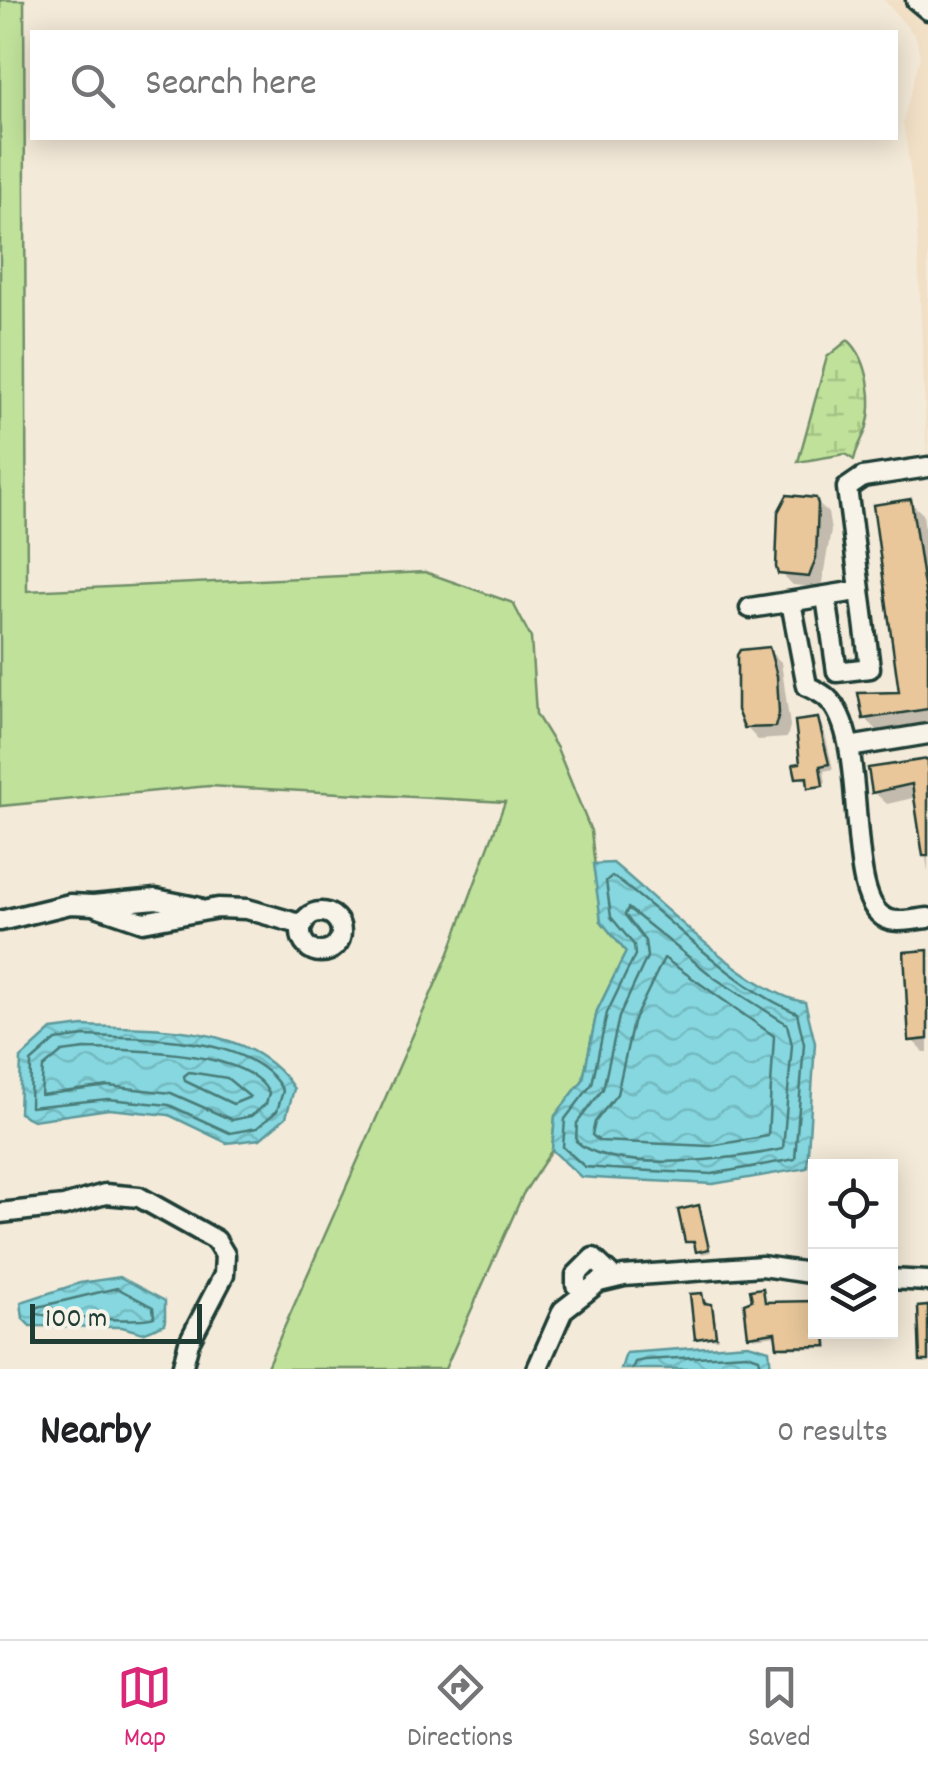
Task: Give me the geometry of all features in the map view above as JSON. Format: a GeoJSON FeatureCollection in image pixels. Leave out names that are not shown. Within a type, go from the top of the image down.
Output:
{"type":"FeatureCollection","features":[{"type":"Feature","properties":{"kind":"street"},"geometry":{"type":"LineString","coordinates":[[916,0],[928,10]]}},
{"type":"Feature","properties":{"kind":"street"},"geometry":{"type":"LineString","coordinates":[[826,596],[837,672],[870,668],[857,591],[847,488],[863,477],[922,467]]}},
{"type":"Feature","properties":{"kind":"street"},"geometry":{"type":"LineString","coordinates":[[750,608],[857,591]]}},
{"type":"Feature","properties":{"kind":"street"},"geometry":{"type":"LineString","coordinates":[[791,602],[807,686],[829,698],[843,723],[859,799],[864,890],[870,906],[892,921],[928,918]]}},
{"type":"Feature","properties":{"kind":"street"},"geometry":{"type":"LineString","coordinates":[[849,747],[928,734]]}},
{"type":"Feature","properties":{"kind":"street"},"geometry":{"type":"LineString","coordinates":[[0,921],[48,906],[156,898],[200,908],[247,909],[302,925]]}},
{"type":"Feature","properties":{"kind":"street"},"geometry":{"type":"LineString","coordinates":[[0,1213],[120,1195],[140,1198],[216,1240],[225,1255],[224,1276],[189,1342],[182,1369]]}},
{"type":"Feature","properties":{"kind":"street"},"geometry":{"type":"LineString","coordinates":[[538,1369],[557,1320],[582,1291],[614,1278],[762,1266],[808,1273]]}},
{"type":"Feature","properties":{"kind":"street"},"geometry":{"type":"LineString","coordinates":[[898,1279],[928,1281]]}},
{"type":"Feature","properties":{"kind":"shaded area"},"geometry":{"type":"Polygon","coordinates":[[[884,0],[928,0],[928,480],[916,210],[903,121],[920,57],[916,37],[884,0]]]}},
{"type":"Feature","properties":{"kind":"green space"},"geometry":{"type":"Polygon","coordinates":[[[0,0],[24,0],[27,591],[425,572],[513,603],[531,638],[536,714],[557,748],[591,831],[601,921],[626,952],[597,1011],[583,1080],[555,1116],[552,1150],[523,1194],[445,1369],[266,1369],[449,953],[505,802],[209,786],[0,806],[0,0]]]}},
{"type":"Feature","properties":{"kind":"green space"},"geometry":{"type":"Polygon","coordinates":[[[848,340],[861,358],[870,394],[869,419],[854,460],[845,454],[798,462],[827,357],[848,340]]]}},
{"type":"Feature","properties":{"kind":"water"},"geometry":{"type":"Polygon","coordinates":[[[613,863],[733,965],[783,996],[805,1002],[815,1043],[807,1168],[713,1184],[581,1177],[552,1150],[555,1116],[583,1080],[597,1011],[626,952],[601,921],[593,864],[613,863]]]}},
{"type":"Feature","properties":{"kind":"water"},"geometry":{"type":"Polygon","coordinates":[[[83,1026],[199,1034],[253,1051],[276,1067],[294,1089],[286,1117],[260,1139],[227,1143],[169,1115],[109,1109],[33,1120],[19,1113],[21,1058],[52,1030],[83,1026]]]}},
{"type":"Feature","properties":{"kind":"water"},"geometry":{"type":"Polygon","coordinates":[[[120,1277],[165,1301],[165,1324],[143,1333],[122,1327],[30,1326],[23,1319],[21,1302],[80,1283],[120,1277]]]}},
{"type":"Feature","properties":{"kind":"water"},"geometry":{"type":"Polygon","coordinates":[[[748,1344],[769,1350],[771,1369],[621,1369],[626,1353],[748,1344]]]}},
{"type":"Feature","properties":{"kind":"building"},"geometry":{"type":"Polygon","coordinates":[[[787,495],[816,498],[818,504],[816,558],[809,577],[778,574],[776,567],[778,512],[787,495]]]}},
{"type":"Feature","properties":{"kind":"building"},"geometry":{"type":"Polygon","coordinates":[[[911,499],[928,613],[928,709],[863,719],[858,693],[899,692],[873,505],[911,499]]]}},
{"type":"Feature","properties":{"kind":"building"},"geometry":{"type":"Polygon","coordinates":[[[769,647],[777,676],[779,713],[775,727],[744,728],[737,710],[737,655],[740,650],[769,647]]]}},
{"type":"Feature","properties":{"kind":"building"},"geometry":{"type":"Polygon","coordinates":[[[818,718],[829,764],[820,766],[823,786],[808,788],[807,777],[796,778],[793,764],[800,763],[795,721],[818,718]]]}},
{"type":"Feature","properties":{"kind":"building"},"geometry":{"type":"Polygon","coordinates":[[[928,759],[928,856],[923,856],[912,784],[872,793],[868,768],[928,759]]]}},
{"type":"Feature","properties":{"kind":"building"},"geometry":{"type":"Polygon","coordinates":[[[928,950],[928,1039],[909,1041],[904,952],[928,950]]]}},
{"type":"Feature","properties":{"kind":"building"},"geometry":{"type":"Polygon","coordinates":[[[699,1205],[709,1249],[696,1252],[694,1242],[685,1242],[678,1210],[699,1205]]]}},
{"type":"Feature","properties":{"kind":"building"},"geometry":{"type":"Polygon","coordinates":[[[763,1288],[765,1302],[808,1301],[808,1339],[826,1339],[827,1346],[777,1347],[775,1332],[748,1336],[744,1303],[752,1300],[750,1290],[763,1288]]]}},
{"type":"Feature","properties":{"kind":"building"},"geometry":{"type":"Polygon","coordinates":[[[702,1293],[704,1303],[712,1304],[716,1336],[695,1339],[690,1294],[702,1293]]]}},
{"type":"Feature","properties":{"kind":"building"},"geometry":{"type":"Polygon","coordinates":[[[928,1306],[928,1361],[920,1361],[918,1307],[928,1306]]]}}]}
